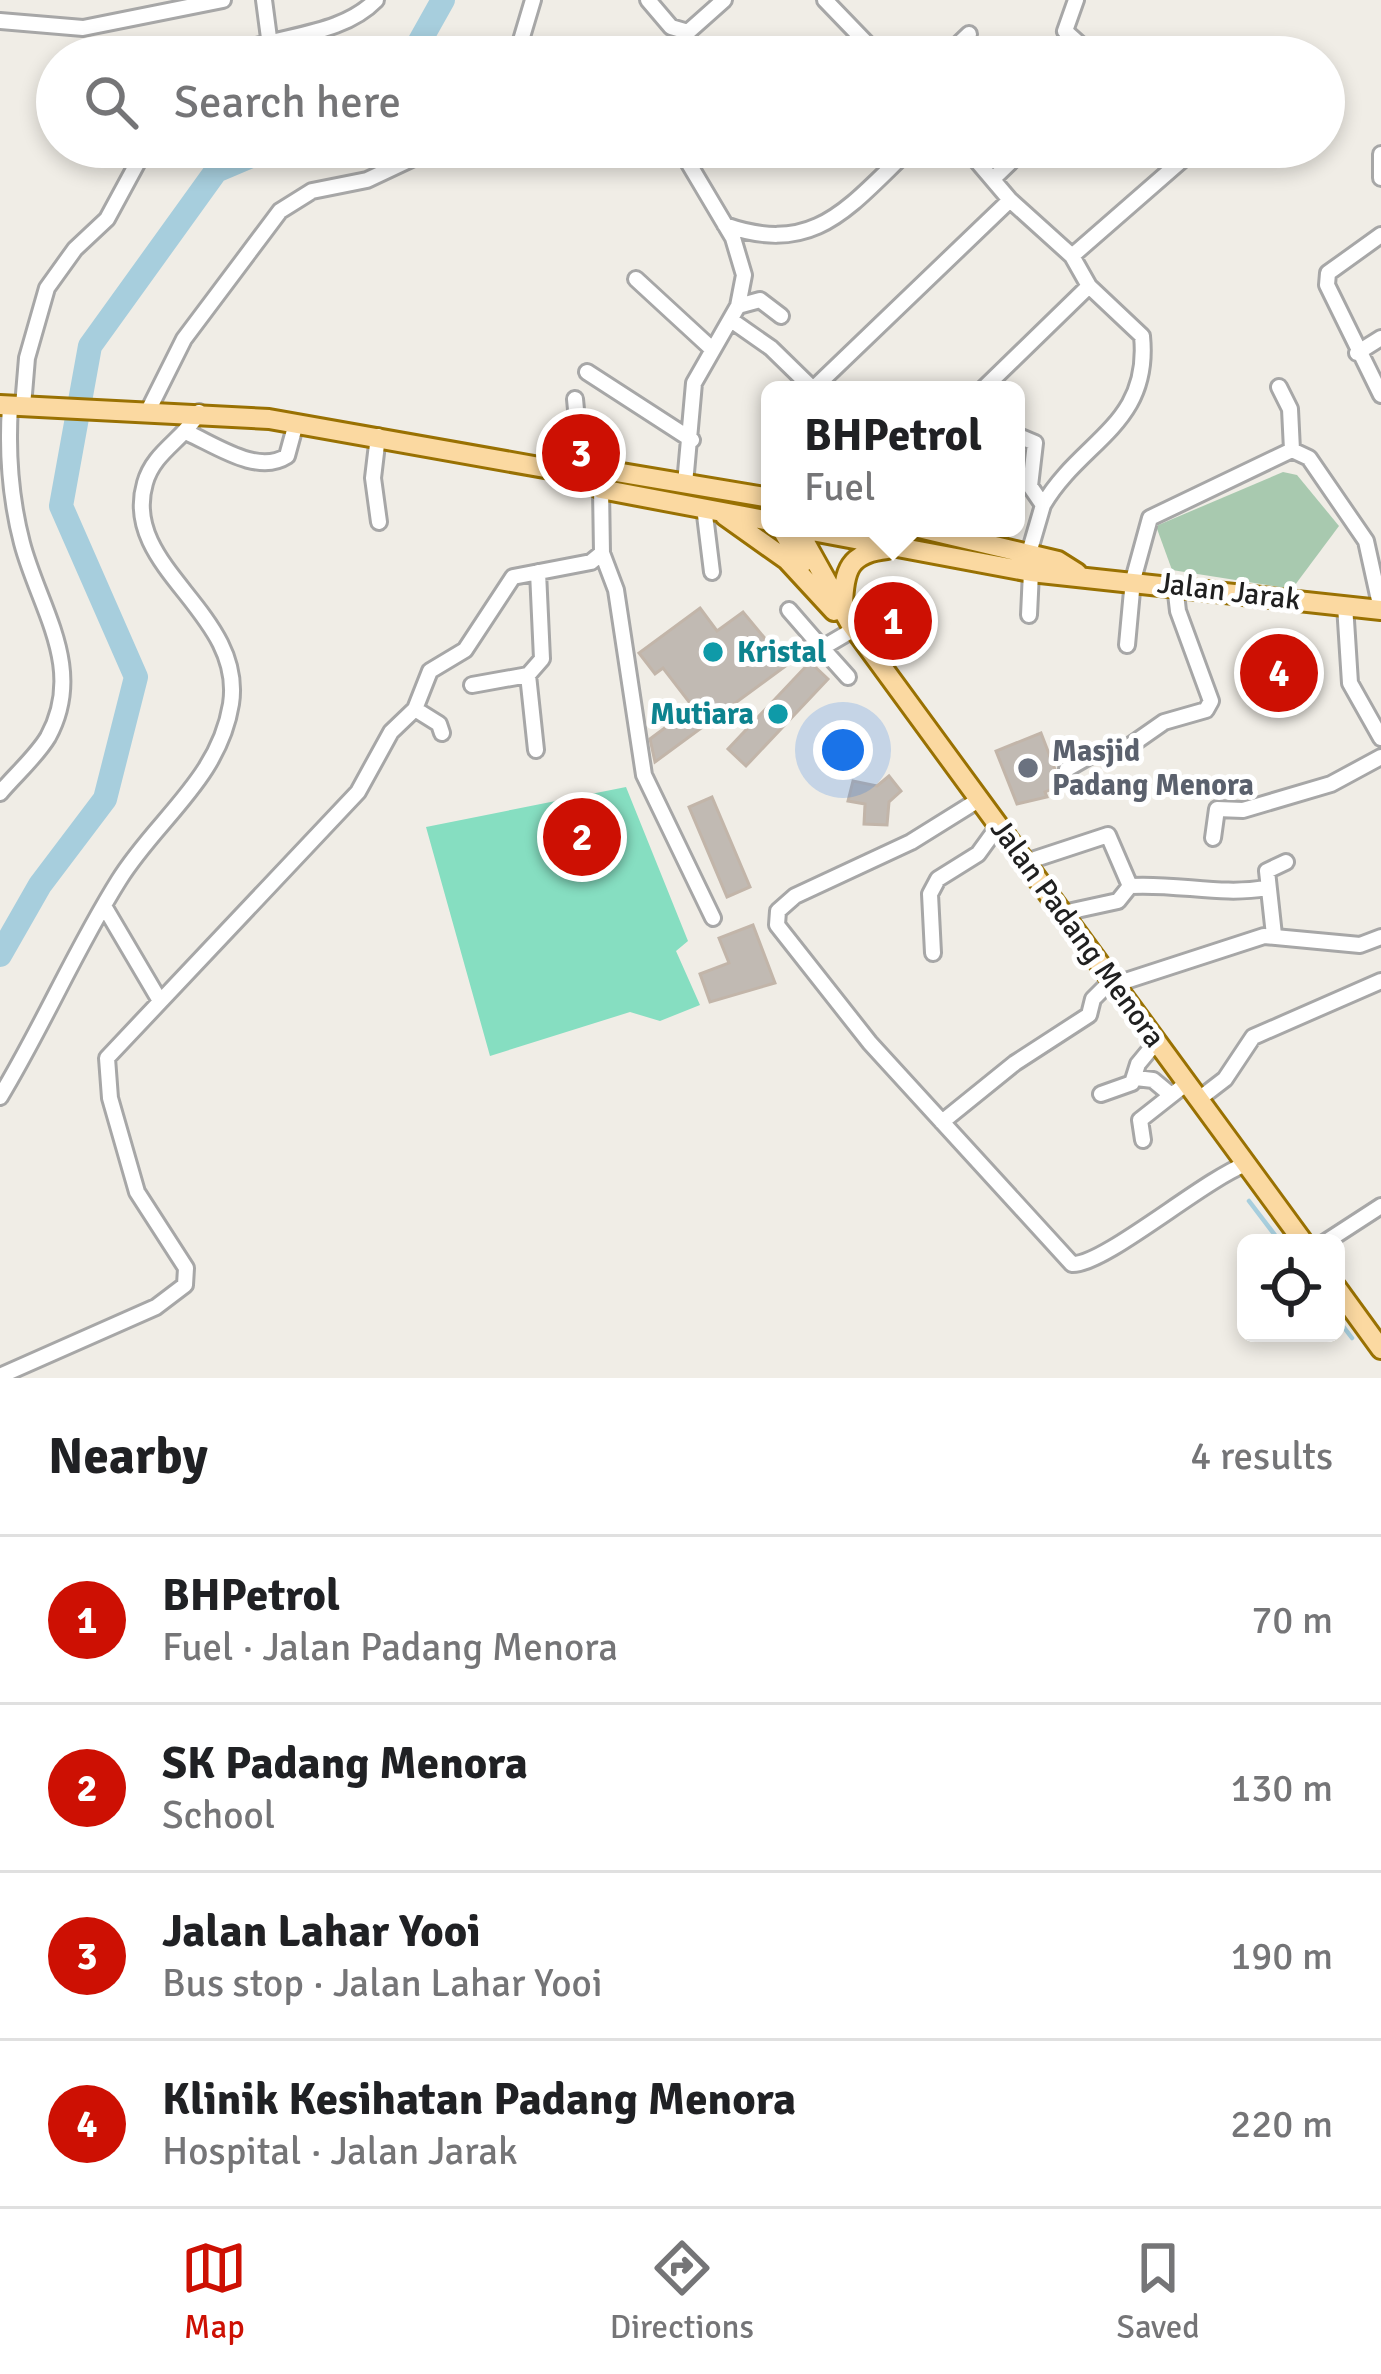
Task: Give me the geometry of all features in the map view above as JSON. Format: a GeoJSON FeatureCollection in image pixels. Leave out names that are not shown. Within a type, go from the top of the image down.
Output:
{"type":"FeatureCollection","features":[{"type":"Feature","properties":{"kind":"main road"},"geometry":{"type":"LineString","coordinates":[[16,406],[199,412],[296,423],[567,472],[604,470],[685,484],[788,560],[845,617]]}},
{"type":"Feature","properties":{"kind":"main road"},"geometry":{"type":"LineString","coordinates":[[567,472],[601,489],[761,508]]}},
{"type":"Feature","properties":{"kind":"main road"},"geometry":{"type":"LineString","coordinates":[[714,502],[761,497]]}},
{"type":"Feature","properties":{"kind":"main road"},"geometry":{"type":"LineString","coordinates":[[714,502],[761,518]]}},
{"type":"Feature","properties":{"kind":"main road","name":"Jalan Padang Menora"},"geometry":{"type":"LineString","coordinates":[[787,537],[1157,1041],[1186,1092],[1297,1234]]}},
{"type":"Feature","properties":{"kind":"main road","name":"Jalan Padang Menora"},"geometry":{"type":"LineString","coordinates":[[802,537],[845,617]]}},
{"type":"Feature","properties":{"kind":"main road","name":"Jalan Jarak"},"geometry":{"type":"LineString","coordinates":[[848,537],[1030,562]]}},
{"type":"Feature","properties":{"kind":"main road","name":"Jalan Jarak"},"geometry":{"type":"LineString","coordinates":[[948,537],[1077,573],[1381,609]]}},
{"type":"Feature","properties":{"kind":"main road"},"geometry":{"type":"LineString","coordinates":[[845,617],[844,573],[853,560],[866,551],[904,547]]}},
{"type":"Feature","properties":{"kind":"main road"},"geometry":{"type":"LineString","coordinates":[[1345,1299],[1379,1343]]}},
{"type":"Feature","properties":{"kind":"street"},"geometry":{"type":"LineString","coordinates":[[0,21],[83,28],[223,0]]}},
{"type":"Feature","properties":{"kind":"street"},"geometry":{"type":"LineString","coordinates":[[264,0],[269,36]]}},
{"type":"Feature","properties":{"kind":"street"},"geometry":{"type":"LineString","coordinates":[[279,36],[347,22],[376,0]]}},
{"type":"Feature","properties":{"kind":"street"},"geometry":{"type":"LineString","coordinates":[[522,36],[533,0]]}},
{"type":"Feature","properties":{"kind":"street"},"geometry":{"type":"LineString","coordinates":[[648,0],[671,26],[688,32]]}},
{"type":"Feature","properties":{"kind":"street"},"geometry":{"type":"LineString","coordinates":[[687,36],[724,0]]}},
{"type":"Feature","properties":{"kind":"street"},"geometry":{"type":"LineString","coordinates":[[825,0],[860,36]]}},
{"type":"Feature","properties":{"kind":"street"},"geometry":{"type":"LineString","coordinates":[[1071,36],[1065,31],[1076,0]]}},
{"type":"Feature","properties":{"kind":"street"},"geometry":{"type":"LineString","coordinates":[[1381,154],[1381,178]]}},
{"type":"Feature","properties":{"kind":"street"},"geometry":{"type":"LineString","coordinates":[[0,793],[47,737],[63,681],[61,647],[30,573],[10,491],[16,406],[46,288],[75,249],[107,219],[135,168]]}},
{"type":"Feature","properties":{"kind":"street"},"geometry":{"type":"LineString","coordinates":[[148,411],[184,339],[280,211],[312,191],[367,180],[392,168]]}},
{"type":"Feature","properties":{"kind":"street"},"geometry":{"type":"LineString","coordinates":[[685,484],[694,383],[735,313],[744,274],[724,225],[691,168]]}},
{"type":"Feature","properties":{"kind":"street"},"geometry":{"type":"LineString","coordinates":[[724,225],[772,238],[800,235],[858,198],[890,168]]}},
{"type":"Feature","properties":{"kind":"street"},"geometry":{"type":"LineString","coordinates":[[985,168],[1010,200],[1072,256],[1089,286],[1142,336],[1144,360],[1137,396],[1117,425],[1066,470],[1043,505],[1030,562],[1029,615]]}},
{"type":"Feature","properties":{"kind":"street"},"geometry":{"type":"LineString","coordinates":[[994,178],[1004,168]]}},
{"type":"Feature","properties":{"kind":"street"},"geometry":{"type":"LineString","coordinates":[[1072,256],[1096,241],[1174,168]]}},
{"type":"Feature","properties":{"kind":"street"},"geometry":{"type":"LineString","coordinates":[[821,381],[1010,200]]}},
{"type":"Feature","properties":{"kind":"street"},"geometry":{"type":"LineString","coordinates":[[1381,235],[1328,273],[1328,285],[1357,353],[1381,395]]}},
{"type":"Feature","properties":{"kind":"street"},"geometry":{"type":"LineString","coordinates":[[635,279],[712,349]]}},
{"type":"Feature","properties":{"kind":"street"},"geometry":{"type":"LineString","coordinates":[[991,381],[1089,286]]}},
{"type":"Feature","properties":{"kind":"street"},"geometry":{"type":"LineString","coordinates":[[735,313],[760,300],[781,316]]}},
{"type":"Feature","properties":{"kind":"street"},"geometry":{"type":"LineString","coordinates":[[735,313],[805,381]]}},
{"type":"Feature","properties":{"kind":"street"},"geometry":{"type":"LineString","coordinates":[[1357,353],[1381,338]]}},
{"type":"Feature","properties":{"kind":"street"},"geometry":{"type":"LineString","coordinates":[[586,372],[692,440]]}},
{"type":"Feature","properties":{"kind":"street"},"geometry":{"type":"LineString","coordinates":[[1279,387],[1290,410],[1292,450]]}},
{"type":"Feature","properties":{"kind":"street"},"geometry":{"type":"LineString","coordinates":[[567,472],[578,430],[575,399]]}},
{"type":"Feature","properties":{"kind":"street"},"geometry":{"type":"LineString","coordinates":[[0,1097],[120,877],[201,778],[231,704],[226,650],[153,546],[141,504],[153,462],[188,434],[199,412]]}},
{"type":"Feature","properties":{"kind":"street"},"geometry":{"type":"LineString","coordinates":[[188,434],[257,463],[275,464],[287,456],[296,423]]}},
{"type":"Feature","properties":{"kind":"street"},"geometry":{"type":"LineString","coordinates":[[378,436],[373,478],[379,522]]}},
{"type":"Feature","properties":{"kind":"street"},"geometry":{"type":"LineString","coordinates":[[1025,439],[1035,443],[1030,486],[1043,505]]}},
{"type":"Feature","properties":{"kind":"street"},"geometry":{"type":"LineString","coordinates":[[1127,645],[1133,580],[1150,518],[1160,509],[1292,450],[1309,458],[1366,541],[1381,609]]}},
{"type":"Feature","properties":{"kind":"street"},"geometry":{"type":"LineString","coordinates":[[601,489],[602,553],[616,590],[644,775],[713,918]]}},
{"type":"Feature","properties":{"kind":"street"},"geometry":{"type":"LineString","coordinates":[[712,572],[714,502]]}},
{"type":"Feature","properties":{"kind":"street"},"geometry":{"type":"LineString","coordinates":[[0,1376],[136,1317],[174,1298],[185,1285],[186,1268],[137,1192],[105,1072],[113,1047],[334,821],[358,792],[391,732],[415,710],[430,671],[465,650],[513,577],[591,562],[602,553]]}},
{"type":"Feature","properties":{"kind":"street"},"geometry":{"type":"LineString","coordinates":[[472,685],[528,675],[542,659],[538,572]]}},
{"type":"Feature","properties":{"kind":"street"},"geometry":{"type":"LineString","coordinates":[[1066,769],[1093,754],[1121,752],[1165,722],[1206,710],[1210,701],[1178,611],[1175,585]]}},
{"type":"Feature","properties":{"kind":"street"},"geometry":{"type":"LineString","coordinates":[[1345,605],[1346,670],[1381,739]]}},
{"type":"Feature","properties":{"kind":"street"},"geometry":{"type":"LineString","coordinates":[[789,610],[848,676]]}},
{"type":"Feature","properties":{"kind":"street"},"geometry":{"type":"LineString","coordinates":[[822,648],[845,617],[877,611],[893,618],[900,629],[897,639],[876,658]]}},
{"type":"Feature","properties":{"kind":"street"},"geometry":{"type":"LineString","coordinates":[[528,675],[536,749]]}},
{"type":"Feature","properties":{"kind":"street"},"geometry":{"type":"LineString","coordinates":[[415,710],[440,724],[442,734]]}},
{"type":"Feature","properties":{"kind":"street"},"geometry":{"type":"LineString","coordinates":[[1213,838],[1217,808],[1244,810],[1331,784],[1381,757]]}},
{"type":"Feature","properties":{"kind":"street"},"geometry":{"type":"LineString","coordinates":[[980,799],[910,842],[795,896],[778,911],[777,925],[942,1122],[1072,1264],[1100,1256],[1221,1174],[1246,1164]]}},
{"type":"Feature","properties":{"kind":"street"},"geometry":{"type":"LineString","coordinates":[[933,953],[930,894],[938,878],[978,854],[999,825]]}},
{"type":"Feature","properties":{"kind":"street"},"geometry":{"type":"LineString","coordinates":[[1026,862],[1108,835],[1130,886]]}},
{"type":"Feature","properties":{"kind":"street"},"geometry":{"type":"LineString","coordinates":[[1274,935],[1267,871],[1286,862]]}},
{"type":"Feature","properties":{"kind":"street"},"geometry":{"type":"LineString","coordinates":[[1063,913],[1118,901],[1130,886],[1175,884],[1204,891],[1225,886],[1238,893],[1266,888]]}},
{"type":"Feature","properties":{"kind":"street"},"geometry":{"type":"LineString","coordinates":[[104,907],[160,1001]]}},
{"type":"Feature","properties":{"kind":"street"},"geometry":{"type":"LineString","coordinates":[[942,1122],[1015,1063],[1089,1015],[1093,999],[1104,988],[1274,935],[1360,945],[1381,937]]}},
{"type":"Feature","properties":{"kind":"street"},"geometry":{"type":"LineString","coordinates":[[1143,1140],[1140,1120],[1186,1092],[1225,1078],[1253,1036],[1381,981]]}},
{"type":"Feature","properties":{"kind":"street"},"geometry":{"type":"LineString","coordinates":[[1136,1078],[1138,1064],[1157,1041]]}},
{"type":"Feature","properties":{"kind":"street"},"geometry":{"type":"LineString","coordinates":[[1101,1094],[1136,1078],[1186,1092]]}},
{"type":"Feature","properties":{"kind":"street"},"geometry":{"type":"LineString","coordinates":[[1338,1234],[1381,1205]]}},
{"type":"Feature","properties":{"kind":"green space"},"geometry":{"type":"Polygon","coordinates":[[[1283,472],[1297,475],[1339,526],[1292,589],[1172,570],[1156,526],[1283,472]]]}},
{"type":"Feature","properties":{"kind":"green space"},"geometry":{"type":"Polygon","coordinates":[[[626,787],[688,941],[676,951],[700,1005],[660,1021],[630,1012],[490,1056],[426,827],[626,787]]]}},
{"type":"Feature","properties":{"kind":"building"},"geometry":{"type":"Polygon","coordinates":[[[700,608],[717,631],[743,612],[787,665],[655,762],[650,739],[693,707],[663,668],[655,674],[639,653],[700,608]]]}},
{"type":"Feature","properties":{"kind":"building"},"geometry":{"type":"Polygon","coordinates":[[[1283,657],[1299,696],[1280,707],[1259,671],[1283,657]]]}},
{"type":"Feature","properties":{"kind":"building","name":"Mutiara"},"geometry":{"type":"Polygon","coordinates":[[[810,662],[828,679],[746,766],[728,749],[810,662]]]}},
{"type":"Feature","properties":{"kind":"building","name":"Masjid Padang Menora"},"geometry":{"type":"Polygon","coordinates":[[[1041,733],[1061,785],[1045,792],[1047,797],[1017,804],[996,751],[1041,733]]]}},
{"type":"Feature","properties":{"kind":"building"},"geometry":{"type":"Polygon","coordinates":[[[889,776],[901,791],[889,802],[887,825],[864,824],[865,804],[848,801],[853,781],[877,786],[889,776]]]}},
{"type":"Feature","properties":{"kind":"building"},"geometry":{"type":"Polygon","coordinates":[[[712,797],[750,887],[727,897],[689,807],[712,797]]]}},
{"type":"Feature","properties":{"kind":"building"},"geometry":{"type":"Polygon","coordinates":[[[753,925],[775,983],[710,1002],[700,974],[729,963],[719,938],[753,925]]]}},
{"type":"Feature","properties":{"kind":"waterway"},"geometry":{"type":"LineString","coordinates":[[423,36],[443,0]]}},
{"type":"Feature","properties":{"kind":"waterway"},"geometry":{"type":"LineString","coordinates":[[0,955],[40,885],[105,799],[136,677],[61,506],[90,346],[216,171],[223,168]]}},
{"type":"Feature","properties":{"kind":"waterway"},"geometry":{"type":"LineString","coordinates":[[1249,1201],[1274,1234]]}},
{"type":"Feature","properties":{"kind":"waterway"},"geometry":{"type":"LineString","coordinates":[[1345,1329],[1352,1338]]}},
{"type":"Feature","properties":{"kind":"place","name":"Jalan Lahar Yooi"},"geometry":{"type":"Point","coordinates":[581,453]}},
{"type":"Feature","properties":{"kind":"place","name":"BHPetrol"},"geometry":{"type":"Point","coordinates":[893,621]}},
{"type":"Feature","properties":{"kind":"place","name":"Kristal"},"geometry":{"type":"Point","coordinates":[713,652]}},
{"type":"Feature","properties":{"kind":"place","name":"Klinik Kesihatan Padang Menora"},"geometry":{"type":"Point","coordinates":[1279,673]}},
{"type":"Feature","properties":{"kind":"place","name":"Mutiara"},"geometry":{"type":"Point","coordinates":[778,714]}},
{"type":"Feature","properties":{"kind":"place","name":"Masjid Padang Menora"},"geometry":{"type":"Point","coordinates":[1028,768]}},
{"type":"Feature","properties":{"kind":"place","name":"SK Padang Menora"},"geometry":{"type":"Point","coordinates":[582,837]}}]}
